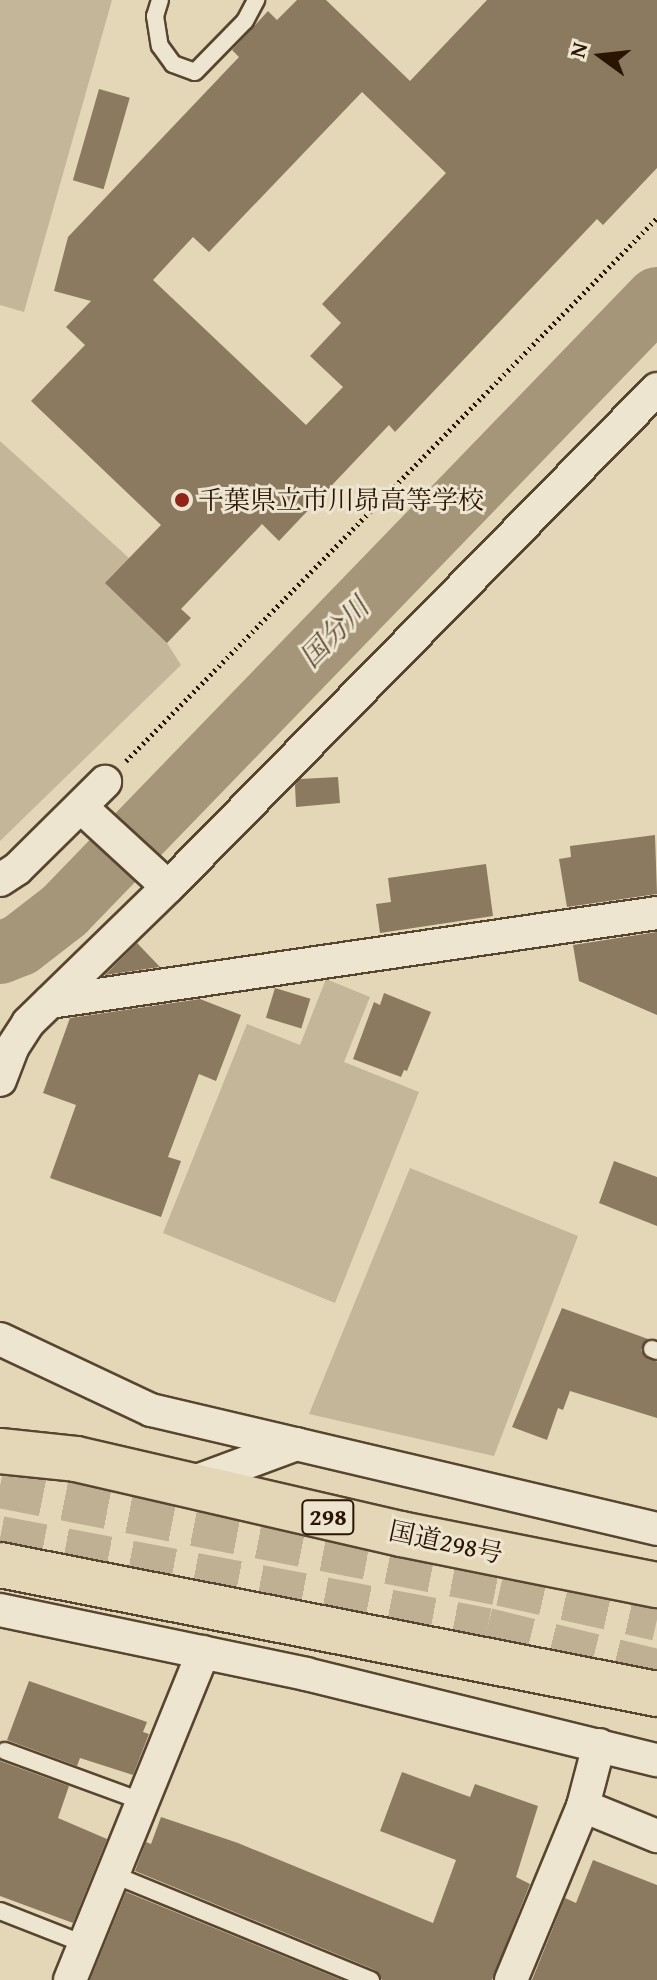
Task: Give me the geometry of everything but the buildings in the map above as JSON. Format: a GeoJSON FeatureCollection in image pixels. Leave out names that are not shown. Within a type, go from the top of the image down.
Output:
{"type":"FeatureCollection","features":[{"type":"Feature","properties":{"kind":"highway","name":"国道298号"},"geometry":{"type":"LineString","coordinates":[[0,1451],[76,1459],[401,1534],[657,1585]]}},
{"type":"Feature","properties":{"kind":"highway"},"geometry":{"type":"LineString","coordinates":[[0,1565],[657,1694]]}},
{"type":"Feature","properties":{"kind":"street"},"geometry":{"type":"LineString","coordinates":[[0,1080],[6,1048],[28,1023],[163,882],[657,389]]}},
{"type":"Feature","properties":{"kind":"street"},"geometry":{"type":"LineString","coordinates":[[0,880],[87,813],[105,782]]}},
{"type":"Feature","properties":{"kind":"street"},"geometry":{"type":"LineString","coordinates":[[87,813],[163,882]]}},
{"type":"Feature","properties":{"kind":"street"},"geometry":{"type":"LineString","coordinates":[[50,1002],[657,913]]}},
{"type":"Feature","properties":{"kind":"street"},"geometry":{"type":"LineString","coordinates":[[0,1339],[151,1410],[657,1529]]}},
{"type":"Feature","properties":{"kind":"street"},"geometry":{"type":"LineString","coordinates":[[186,1485],[297,1444]]}},
{"type":"Feature","properties":{"kind":"street"},"geometry":{"type":"LineString","coordinates":[[0,1610],[306,1674],[657,1760]]}},
{"type":"Feature","properties":{"kind":"street"},"geometry":{"type":"LineString","coordinates":[[286,1620],[306,1674]]}},
{"type":"Feature","properties":{"kind":"street"},"geometry":{"type":"LineString","coordinates":[[70,1980],[203,1652]]}},
{"type":"Feature","properties":{"kind":"street"},"geometry":{"type":"LineString","coordinates":[[511,1980],[583,1806],[599,1745]]}},
{"type":"Feature","properties":{"kind":"street"},"geometry":{"type":"LineString","coordinates":[[583,1806],[657,1836]]}},
{"type":"Feature","properties":{"kind":"lane"},"geometry":{"type":"LineString","coordinates":[[160,0],[155,16],[160,46],[173,64],[195,72],[245,21],[256,0]]}},
{"type":"Feature","properties":{"kind":"lane"},"geometry":{"type":"LineString","coordinates":[[5,1751],[141,1801]]}},
{"type":"Feature","properties":{"kind":"lane"},"geometry":{"type":"LineString","coordinates":[[112,1874],[371,1980]]}},
{"type":"Feature","properties":{"kind":"lane"},"geometry":{"type":"LineString","coordinates":[[0,1911],[84,1944]]}},
{"type":"Feature","properties":{"kind":"path"},"geometry":{"type":"LineString","coordinates":[[105,782],[657,218]]}},
{"type":"Feature","properties":{"kind":"shaded area"},"geometry":{"type":"Polygon","coordinates":[[[0,0],[112,0],[24,312],[0,305],[0,0]]]}},
{"type":"Feature","properties":{"kind":"shaded area"},"geometry":{"type":"Polygon","coordinates":[[[0,441],[129,558],[167,643],[181,665],[0,841],[0,441]]]}},
{"type":"Feature","properties":{"kind":"shaded area"},"geometry":{"type":"Polygon","coordinates":[[[326,979],[370,997],[344,1062],[419,1092],[335,1303],[163,1233],[247,1024],[300,1045],[326,979]]]}},
{"type":"Feature","properties":{"kind":"shaded area"},"geometry":{"type":"Polygon","coordinates":[[[410,1168],[578,1236],[494,1456],[309,1414],[410,1168]]]}},
{"type":"Feature","properties":{"kind":"waterway","name":"国分川"},"geometry":{"type":"LineString","coordinates":[[0,953],[20,945],[64,911],[657,298]]}},
{"type":"Feature","properties":{"kind":"tunnel"},"geometry":{"type":"LineString","coordinates":[[0,1486],[501,1584],[657,1619]]}},
{"type":"Feature","properties":{"kind":"tunnel"},"geometry":{"type":"LineString","coordinates":[[0,1538],[487,1630],[657,1671]]}},
{"type":"Feature","properties":{"kind":"place","name":"千葉県立市川昴高等学校"},"geometry":{"type":"Point","coordinates":[182,500]}}]}
